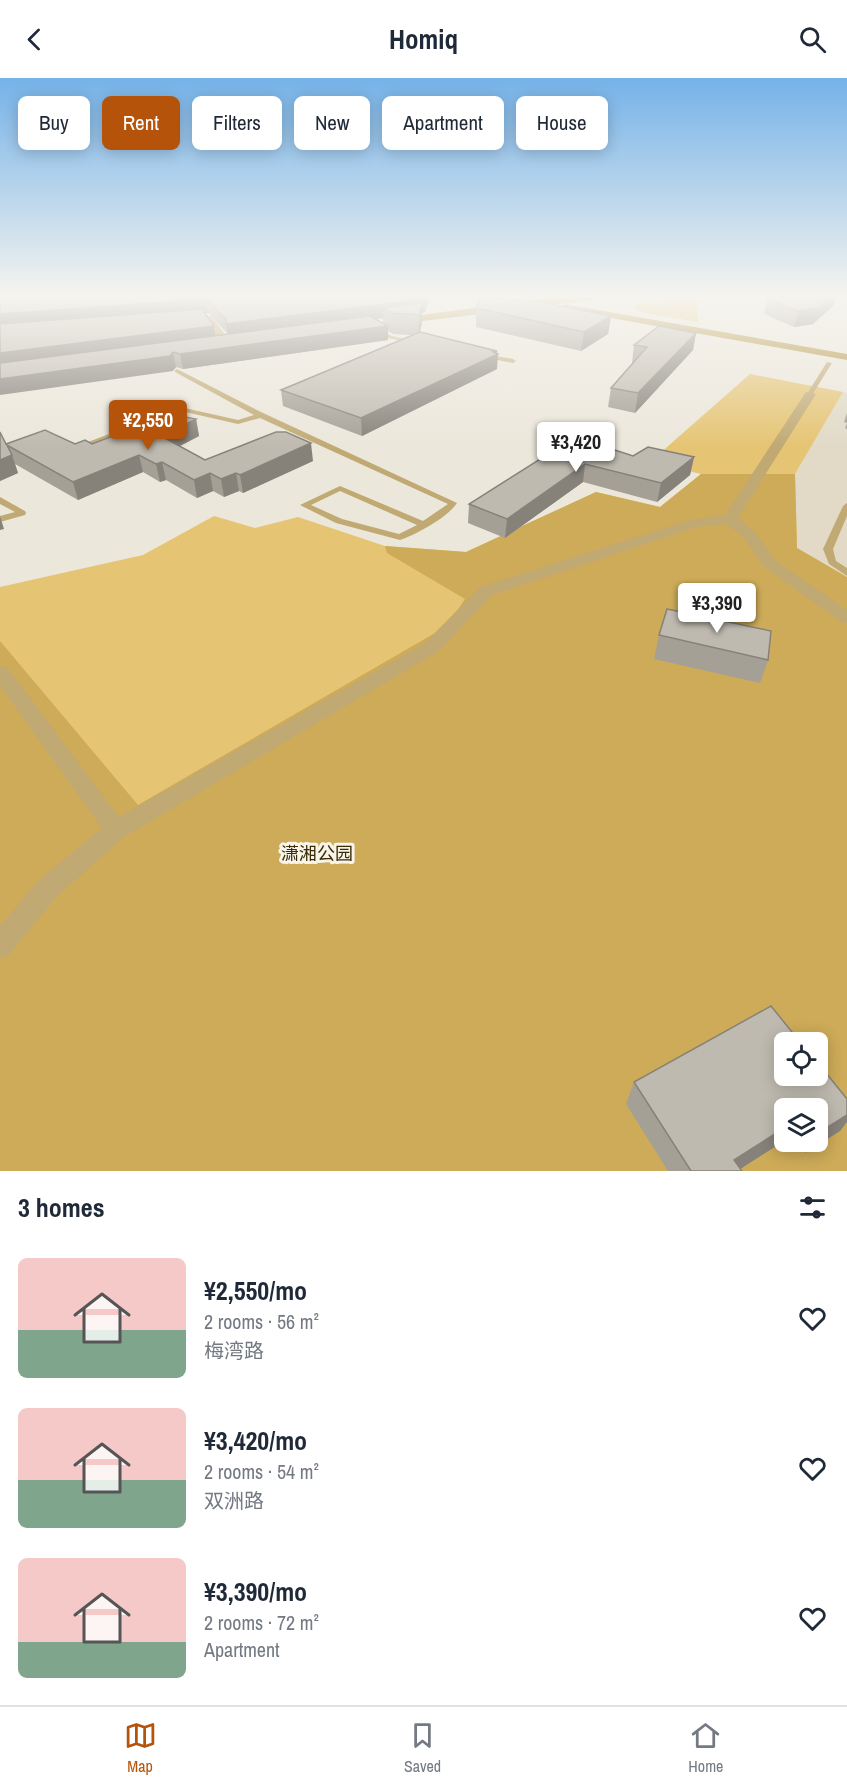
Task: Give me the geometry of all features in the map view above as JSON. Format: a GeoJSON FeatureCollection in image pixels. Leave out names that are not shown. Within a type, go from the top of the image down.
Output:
{"type":"FeatureCollection","features":[{"type":"Feature","properties":{"kind":"main road"},"geometry":{"type":"LineString","coordinates":[[748,345],[847,366]]}},
{"type":"Feature","properties":{"kind":"main road"},"geometry":{"type":"LineString","coordinates":[[767,345],[847,357]]}},
{"type":"Feature","properties":{"kind":"street"},"geometry":{"type":"LineString","coordinates":[[730,519],[810,394]]}},
{"type":"Feature","properties":{"kind":"street"},"geometry":{"type":"LineString","coordinates":[[0,946],[48,888],[116,830],[432,647],[448,634],[471,603],[486,591],[695,523],[730,519],[750,535],[769,562],[847,618]]}},
{"type":"Feature","properties":{"kind":"street"},"geometry":{"type":"LineString","coordinates":[[0,672],[116,830]]}},
{"type":"Feature","properties":{"kind":"lane"},"geometry":{"type":"LineString","coordinates":[[480,355],[513,361]]}},
{"type":"Feature","properties":{"kind":"lane"},"geometry":{"type":"LineString","coordinates":[[810,394],[829,363]]}},
{"type":"Feature","properties":{"kind":"lane"},"geometry":{"type":"LineString","coordinates":[[177,371],[262,416],[453,503],[453,506],[423,524],[400,537],[339,520],[304,505],[340,488],[423,524]]}},
{"type":"Feature","properties":{"kind":"lane"},"geometry":{"type":"LineString","coordinates":[[75,450],[180,409],[238,422],[262,416]]}},
{"type":"Feature","properties":{"kind":"lane"},"geometry":{"type":"LineString","coordinates":[[0,500],[22,513],[0,519]]}},
{"type":"Feature","properties":{"kind":"lane"},"geometry":{"type":"LineString","coordinates":[[847,506],[828,549],[828,555],[832,562],[847,573]]}},
{"type":"Feature","properties":{"kind":"shaded area"},"geometry":{"type":"Polygon","coordinates":[[[843,392],[847,393],[847,577],[796,548],[795,474],[843,392]]]}},
{"type":"Feature","properties":{"kind":"green space","name":"潇湘公园"},"geometry":{"type":"Polygon","coordinates":[[[750,374],[843,392],[795,474],[797,548],[847,577],[847,1171],[0,1171],[0,587],[143,555],[214,516],[255,528],[298,517],[385,546],[466,552],[596,492],[660,507],[701,474],[650,462],[750,374]]]}},
{"type":"Feature","properties":{"kind":"green space","name":"潇湘公园"},"geometry":{"type":"Polygon","coordinates":[[[701,474],[795,474],[797,548],[847,577],[847,1171],[0,1171],[0,641],[138,805],[447,626],[465,599],[387,553],[385,546],[466,552],[596,492],[660,507],[701,474]]]}},
{"type":"Feature","properties":{"kind":"building"},"geometry":{"type":"Polygon","coordinates":[[[0,345],[63,345],[0,353],[0,345]]]}},
{"type":"Feature","properties":{"kind":"building"},"geometry":{"type":"Polygon","coordinates":[[[142,345],[247,345],[180,354],[173,352],[170,356],[0,379],[0,363],[142,345]]]}},
{"type":"Feature","properties":{"kind":"building"},"geometry":{"type":"Polygon","coordinates":[[[389,345],[473,345],[497,351],[493,352],[498,354],[361,418],[281,390],[389,345]]]}},
{"type":"Feature","properties":{"kind":"building"},"geometry":{"type":"Polygon","coordinates":[[[634,345],[684,345],[638,393],[611,388],[647,347],[634,345]]]}},
{"type":"Feature","properties":{"kind":"building"},"geometry":{"type":"Polygon","coordinates":[[[153,411],[196,419],[161,436],[205,460],[276,432],[286,432],[311,443],[240,475],[236,473],[221,479],[210,473],[194,480],[162,462],[156,464],[139,455],[73,482],[7,445],[12,455],[0,460],[0,432],[6,444],[45,430],[75,444],[85,440],[92,444],[137,427],[131,419],[153,411]]]}},
{"type":"Feature","properties":{"kind":"building"},"geometry":{"type":"Polygon","coordinates":[[[575,437],[633,456],[648,447],[694,457],[661,483],[585,464],[507,519],[469,504],[575,437]]]}},
{"type":"Feature","properties":{"kind":"building"},"geometry":{"type":"Polygon","coordinates":[[[667,609],[771,631],[768,660],[659,635],[667,609]]]}},
{"type":"Feature","properties":{"kind":"building"},"geometry":{"type":"Polygon","coordinates":[[[771,1006],[792,1032],[774,1032],[774,1086],[828,1086],[828,1075],[847,1099],[847,1115],[828,1127],[828,1098],[774,1098],[774,1134],[734,1160],[742,1171],[691,1171],[634,1082],[771,1006]]]}}]}
